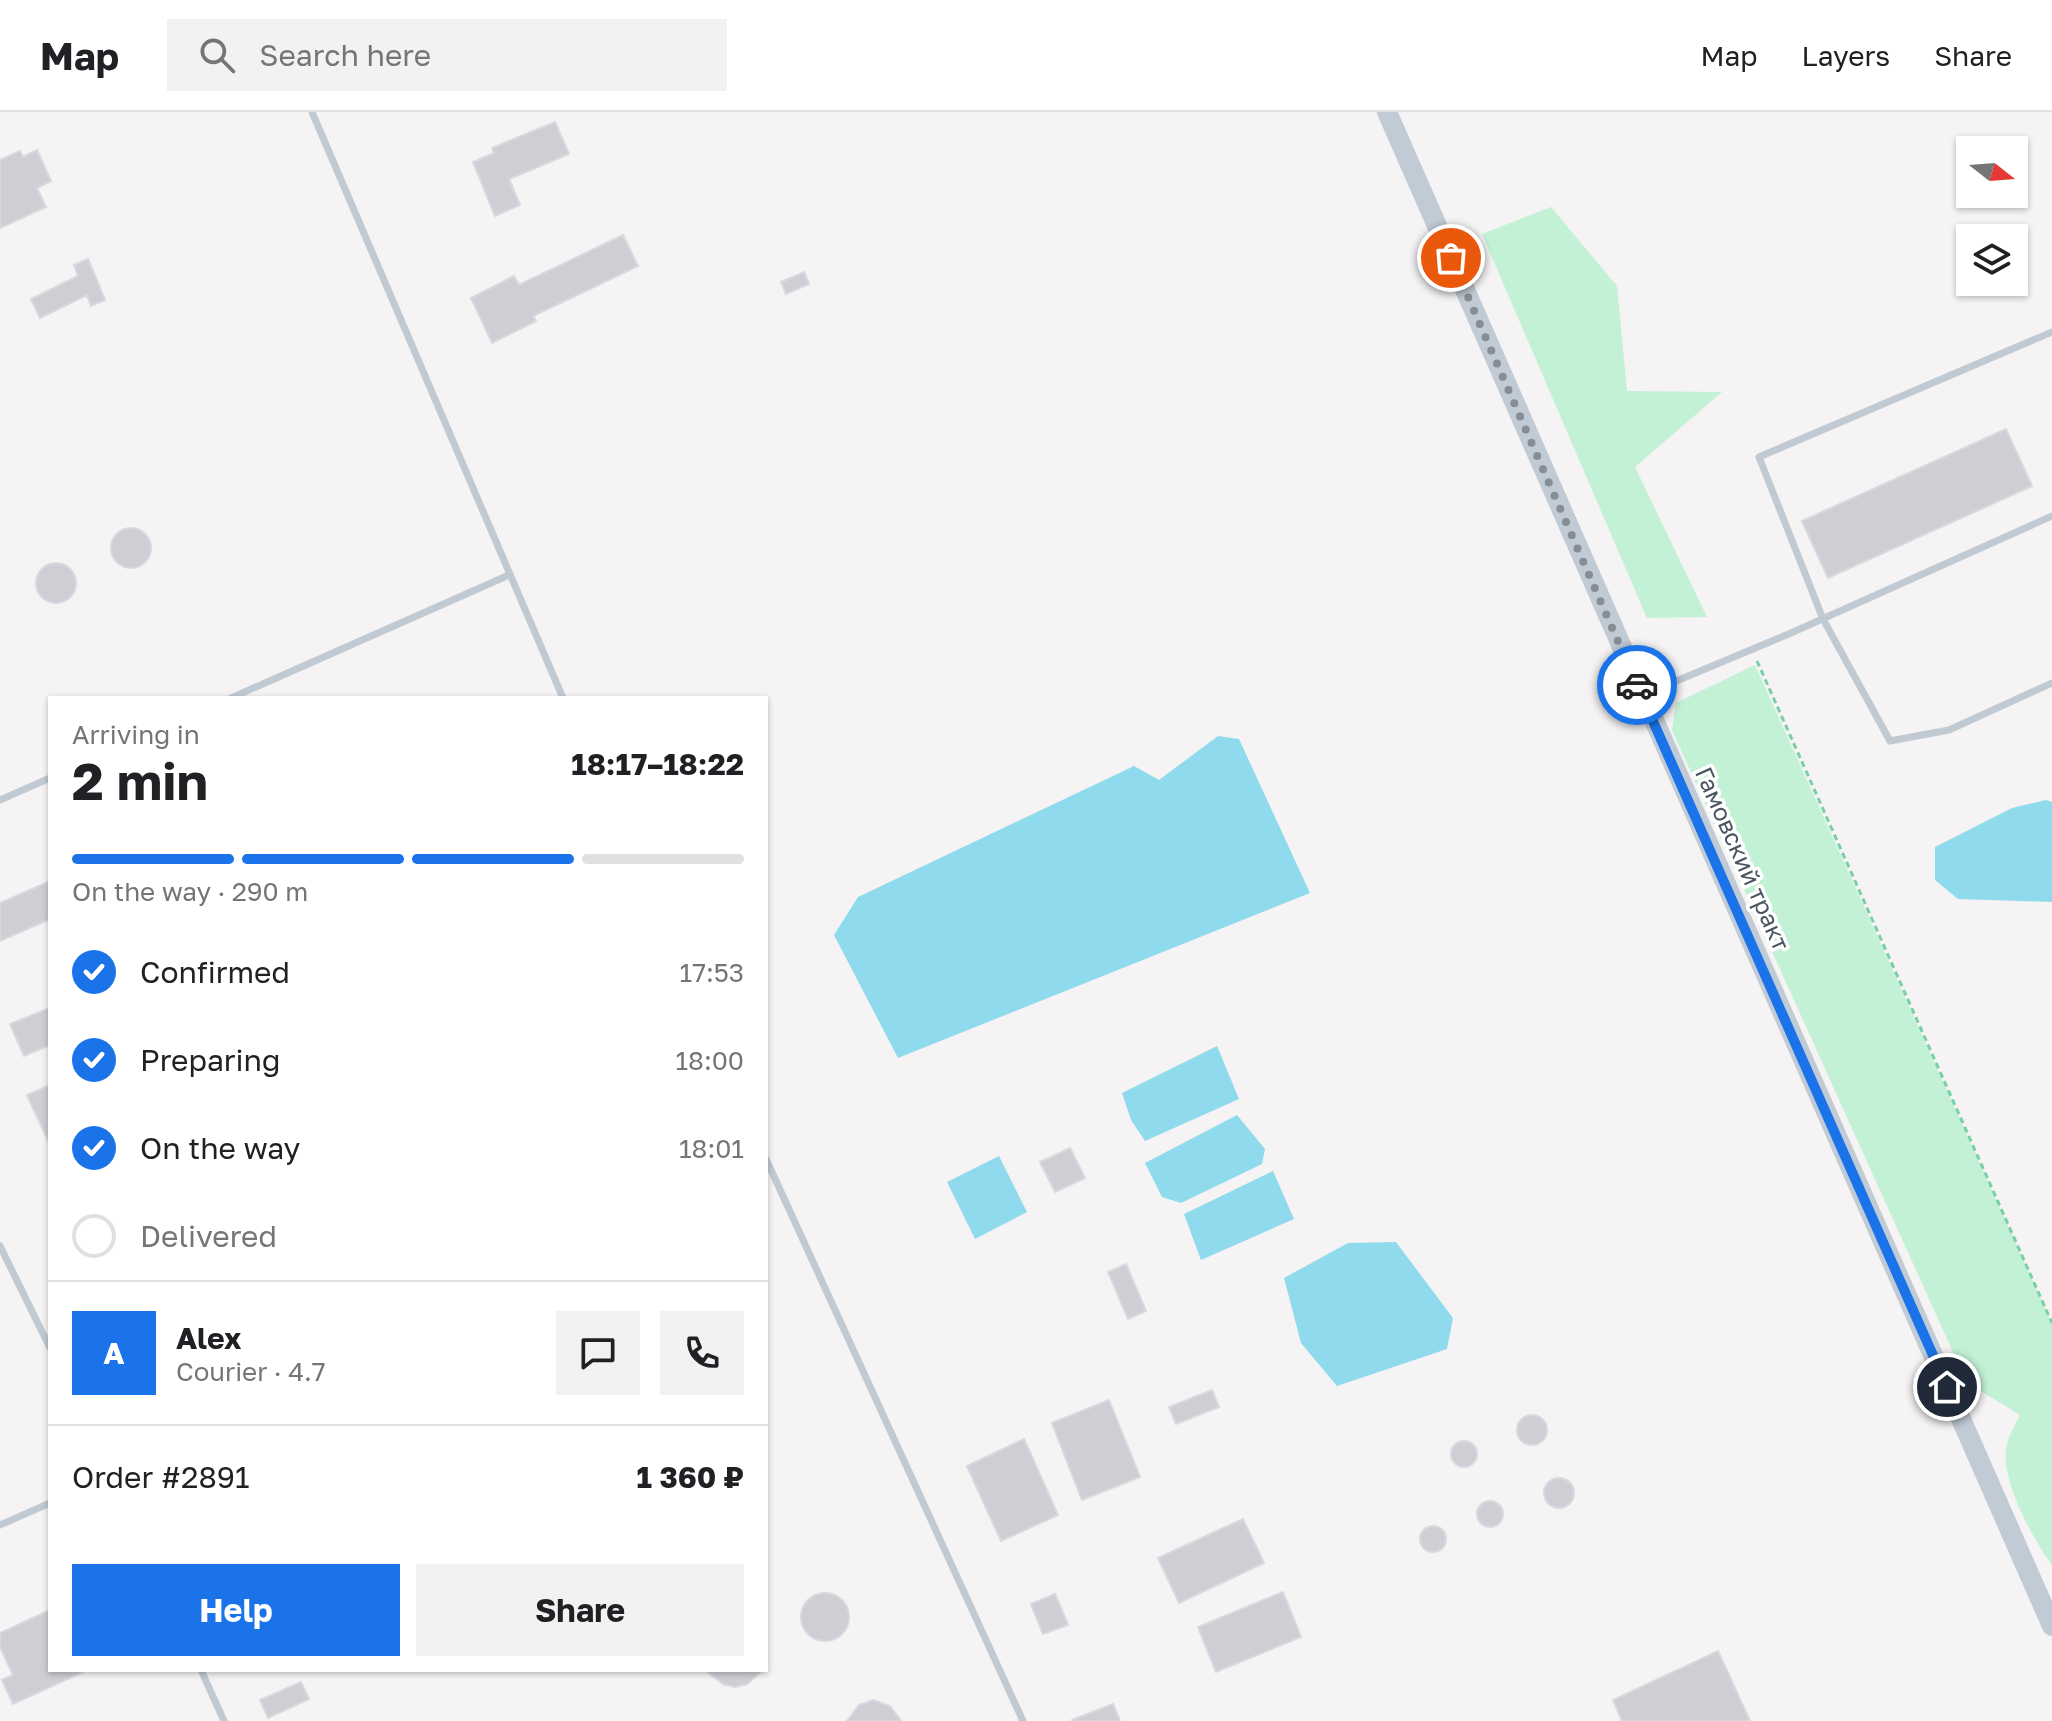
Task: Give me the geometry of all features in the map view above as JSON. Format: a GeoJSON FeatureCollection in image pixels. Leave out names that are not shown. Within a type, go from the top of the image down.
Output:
{"type":"FeatureCollection","features":[{"type":"Feature","properties":{"kind":"street","name":"Гамовский тракт"},"geometry":{"type":"LineString","coordinates":[[1387,112],[2052,1626]]}},
{"type":"Feature","properties":{"kind":"lane"},"geometry":{"type":"LineString","coordinates":[[312,112],[562,696]]}},
{"type":"Feature","properties":{"kind":"lane"},"geometry":{"type":"LineString","coordinates":[[2052,332],[1759,457],[1823,619],[1890,741],[1949,730],[2052,683]]}},
{"type":"Feature","properties":{"kind":"lane"},"geometry":{"type":"LineString","coordinates":[[1641,695],[1823,619],[2052,516]]}},
{"type":"Feature","properties":{"kind":"lane"},"geometry":{"type":"LineString","coordinates":[[236,696],[509,575]]}},
{"type":"Feature","properties":{"kind":"lane"},"geometry":{"type":"LineString","coordinates":[[0,800],[48,779]]}},
{"type":"Feature","properties":{"kind":"lane"},"geometry":{"type":"LineString","coordinates":[[768,1164],[1023,1721]]}},
{"type":"Feature","properties":{"kind":"lane"},"geometry":{"type":"LineString","coordinates":[[768,1187],[777,1184]]}},
{"type":"Feature","properties":{"kind":"lane"},"geometry":{"type":"LineString","coordinates":[[0,1246],[48,1344]]}},
{"type":"Feature","properties":{"kind":"lane"},"geometry":{"type":"LineString","coordinates":[[0,1525],[48,1504]]}},
{"type":"Feature","properties":{"kind":"lane"},"geometry":{"type":"LineString","coordinates":[[202,1672],[224,1721]]}},
{"type":"Feature","properties":{"kind":"path"},"geometry":{"type":"LineString","coordinates":[[1752,649],[2052,1323]]}},
{"type":"Feature","properties":{"kind":"green space"},"geometry":{"type":"Polygon","coordinates":[[[1551,207],[1617,286],[1627,391],[1722,392],[1635,467],[1707,617],[1647,618],[1482,234],[1551,207]]]}},
{"type":"Feature","properties":{"kind":"green space"},"geometry":{"type":"Polygon","coordinates":[[[1755,665],[2052,1323],[2052,1565],[2027,1524],[2008,1472],[2007,1444],[2020,1415],[1976,1388],[1962,1372],[1672,730],[1676,703],[1755,665]]]}},
{"type":"Feature","properties":{"kind":"water"},"geometry":{"type":"Polygon","coordinates":[[[1218,736],[1239,739],[1310,893],[898,1058],[834,935],[858,897],[1134,766],[1159,780],[1218,736]]]}},
{"type":"Feature","properties":{"kind":"water"},"geometry":{"type":"Polygon","coordinates":[[[2046,800],[2052,802],[2052,902],[1958,899],[1935,880],[1935,847],[2012,808],[2046,800]]]}},
{"type":"Feature","properties":{"kind":"water"},"geometry":{"type":"Polygon","coordinates":[[[1217,1046],[1239,1099],[1145,1141],[1131,1120],[1122,1093],[1217,1046]]]}},
{"type":"Feature","properties":{"kind":"water"},"geometry":{"type":"Polygon","coordinates":[[[1237,1115],[1265,1149],[1262,1164],[1181,1203],[1162,1197],[1145,1163],[1237,1115]]]}},
{"type":"Feature","properties":{"kind":"water"},"geometry":{"type":"Polygon","coordinates":[[[999,1156],[1027,1212],[975,1239],[947,1182],[999,1156]]]}},
{"type":"Feature","properties":{"kind":"water"},"geometry":{"type":"Polygon","coordinates":[[[1273,1171],[1294,1219],[1201,1260],[1184,1214],[1273,1171]]]}},
{"type":"Feature","properties":{"kind":"water"},"geometry":{"type":"Polygon","coordinates":[[[1396,1242],[1453,1318],[1447,1349],[1337,1386],[1301,1343],[1284,1278],[1348,1243],[1396,1242]]]}},
{"type":"Feature","properties":{"kind":"building"},"geometry":{"type":"Polygon","coordinates":[[[555,122],[569,154],[509,179],[520,205],[495,216],[473,162],[494,153],[492,148],[555,122]]]}},
{"type":"Feature","properties":{"kind":"building"},"geometry":{"type":"Polygon","coordinates":[[[37,150],[51,181],[37,188],[46,207],[0,228],[0,160],[20,151],[23,157],[37,150]]]}},
{"type":"Feature","properties":{"kind":"building"},"geometry":{"type":"Polygon","coordinates":[[[623,235],[638,266],[533,316],[536,321],[492,343],[471,298],[514,276],[519,285],[623,235]]]}},
{"type":"Feature","properties":{"kind":"building"},"geometry":{"type":"Polygon","coordinates":[[[88,259],[105,300],[91,306],[87,295],[40,318],[31,299],[78,276],[74,265],[88,259]]]}},
{"type":"Feature","properties":{"kind":"building"},"geometry":{"type":"Polygon","coordinates":[[[804,272],[809,284],[786,294],[781,282],[804,272]]]}},
{"type":"Feature","properties":{"kind":"building"},"geometry":{"type":"Polygon","coordinates":[[[2006,429],[2032,486],[1828,578],[1802,521],[2006,429]]]}},
{"type":"Feature","properties":{"kind":"building"},"geometry":{"type":"Polygon","coordinates":[[[131,528],[145,534],[151,548],[145,562],[131,568],[117,562],[111,548],[117,534],[131,528]]]}},
{"type":"Feature","properties":{"kind":"building"},"geometry":{"type":"Polygon","coordinates":[[[56,563],[70,569],[76,583],[70,597],[56,603],[42,597],[36,583],[42,569],[56,563]]]}},
{"type":"Feature","properties":{"kind":"building"},"geometry":{"type":"Polygon","coordinates":[[[48,882],[48,920],[0,941],[0,903],[48,882]]]}},
{"type":"Feature","properties":{"kind":"building"},"geometry":{"type":"Polygon","coordinates":[[[48,1009],[48,1046],[24,1056],[10,1024],[48,1009]]]}},
{"type":"Feature","properties":{"kind":"building"},"geometry":{"type":"Polygon","coordinates":[[[48,1086],[48,1141],[27,1095],[48,1086]]]}},
{"type":"Feature","properties":{"kind":"building"},"geometry":{"type":"Polygon","coordinates":[[[1070,1148],[1085,1178],[1055,1192],[1040,1162],[1070,1148]]]}},
{"type":"Feature","properties":{"kind":"building"},"geometry":{"type":"Polygon","coordinates":[[[1126,1264],[1146,1311],[1128,1319],[1108,1272],[1126,1264]]]}},
{"type":"Feature","properties":{"kind":"building"},"geometry":{"type":"Polygon","coordinates":[[[1212,1390],[1219,1407],[1176,1424],[1169,1407],[1212,1390]]]}},
{"type":"Feature","properties":{"kind":"building"},"geometry":{"type":"Polygon","coordinates":[[[1109,1400],[1140,1477],[1082,1500],[1052,1423],[1109,1400]]]}},
{"type":"Feature","properties":{"kind":"building"},"geometry":{"type":"Polygon","coordinates":[[[1532,1415],[1543,1419],[1547,1430],[1543,1441],[1532,1445],[1521,1441],[1517,1430],[1521,1419],[1532,1415]]]}},
{"type":"Feature","properties":{"kind":"building"},"geometry":{"type":"Polygon","coordinates":[[[1024,1439],[1058,1515],[1001,1541],[967,1466],[1024,1439]]]}},
{"type":"Feature","properties":{"kind":"building"},"geometry":{"type":"Polygon","coordinates":[[[1464,1441],[1473,1445],[1477,1454],[1473,1463],[1464,1467],[1455,1463],[1451,1454],[1455,1445],[1464,1441]]]}},
{"type":"Feature","properties":{"kind":"building"},"geometry":{"type":"Polygon","coordinates":[[[1559,1478],[1570,1482],[1574,1493],[1570,1504],[1559,1508],[1548,1504],[1544,1493],[1548,1482],[1559,1478]]]}},
{"type":"Feature","properties":{"kind":"building"},"geometry":{"type":"Polygon","coordinates":[[[1490,1501],[1499,1505],[1503,1514],[1499,1523],[1490,1527],[1481,1523],[1477,1514],[1481,1505],[1490,1501]]]}},
{"type":"Feature","properties":{"kind":"building"},"geometry":{"type":"Polygon","coordinates":[[[1243,1519],[1264,1563],[1179,1603],[1158,1558],[1243,1519]]]}},
{"type":"Feature","properties":{"kind":"building"},"geometry":{"type":"Polygon","coordinates":[[[1433,1526],[1442,1530],[1446,1539],[1442,1548],[1433,1552],[1424,1548],[1420,1539],[1424,1530],[1433,1526]]]}},
{"type":"Feature","properties":{"kind":"building"},"geometry":{"type":"Polygon","coordinates":[[[1283,1592],[1301,1637],[1216,1672],[1198,1627],[1283,1592]]]}},
{"type":"Feature","properties":{"kind":"building"},"geometry":{"type":"Polygon","coordinates":[[[825,1593],[842,1600],[849,1617],[842,1634],[825,1641],[808,1634],[801,1617],[808,1600],[825,1593]]]}},
{"type":"Feature","properties":{"kind":"building"},"geometry":{"type":"Polygon","coordinates":[[[1055,1594],[1068,1625],[1043,1634],[1031,1604],[1055,1594]]]}},
{"type":"Feature","properties":{"kind":"building"},"geometry":{"type":"Polygon","coordinates":[[[48,1611],[48,1672],[83,1672],[13,1704],[2,1680],[13,1675],[0,1647],[0,1633],[48,1611]]]}},
{"type":"Feature","properties":{"kind":"building"},"geometry":{"type":"Polygon","coordinates":[[[1718,1651],[1750,1721],[1622,1721],[1613,1700],[1718,1651]]]}},
{"type":"Feature","properties":{"kind":"building"},"geometry":{"type":"Polygon","coordinates":[[[708,1672],[761,1672],[747,1684],[735,1687],[723,1684],[708,1672]]]}},
{"type":"Feature","properties":{"kind":"building"},"geometry":{"type":"Polygon","coordinates":[[[301,1682],[309,1699],[268,1718],[260,1700],[301,1682]]]}},
{"type":"Feature","properties":{"kind":"building"},"geometry":{"type":"Polygon","coordinates":[[[873,1700],[890,1706],[901,1721],[847,1721],[859,1705],[873,1700]]]}},
{"type":"Feature","properties":{"kind":"building"},"geometry":{"type":"Polygon","coordinates":[[[1113,1704],[1120,1721],[1072,1721],[1072,1720],[1113,1704]]]}},
{"type":"Feature","properties":{"kind":"way so far"},"geometry":{"type":"LineString","coordinates":[[1451,258],[1637,685]]}},
{"type":"Feature","properties":{"kind":"route"},"geometry":{"type":"LineString","coordinates":[[1637,685],[1947,1387]]}}]}
